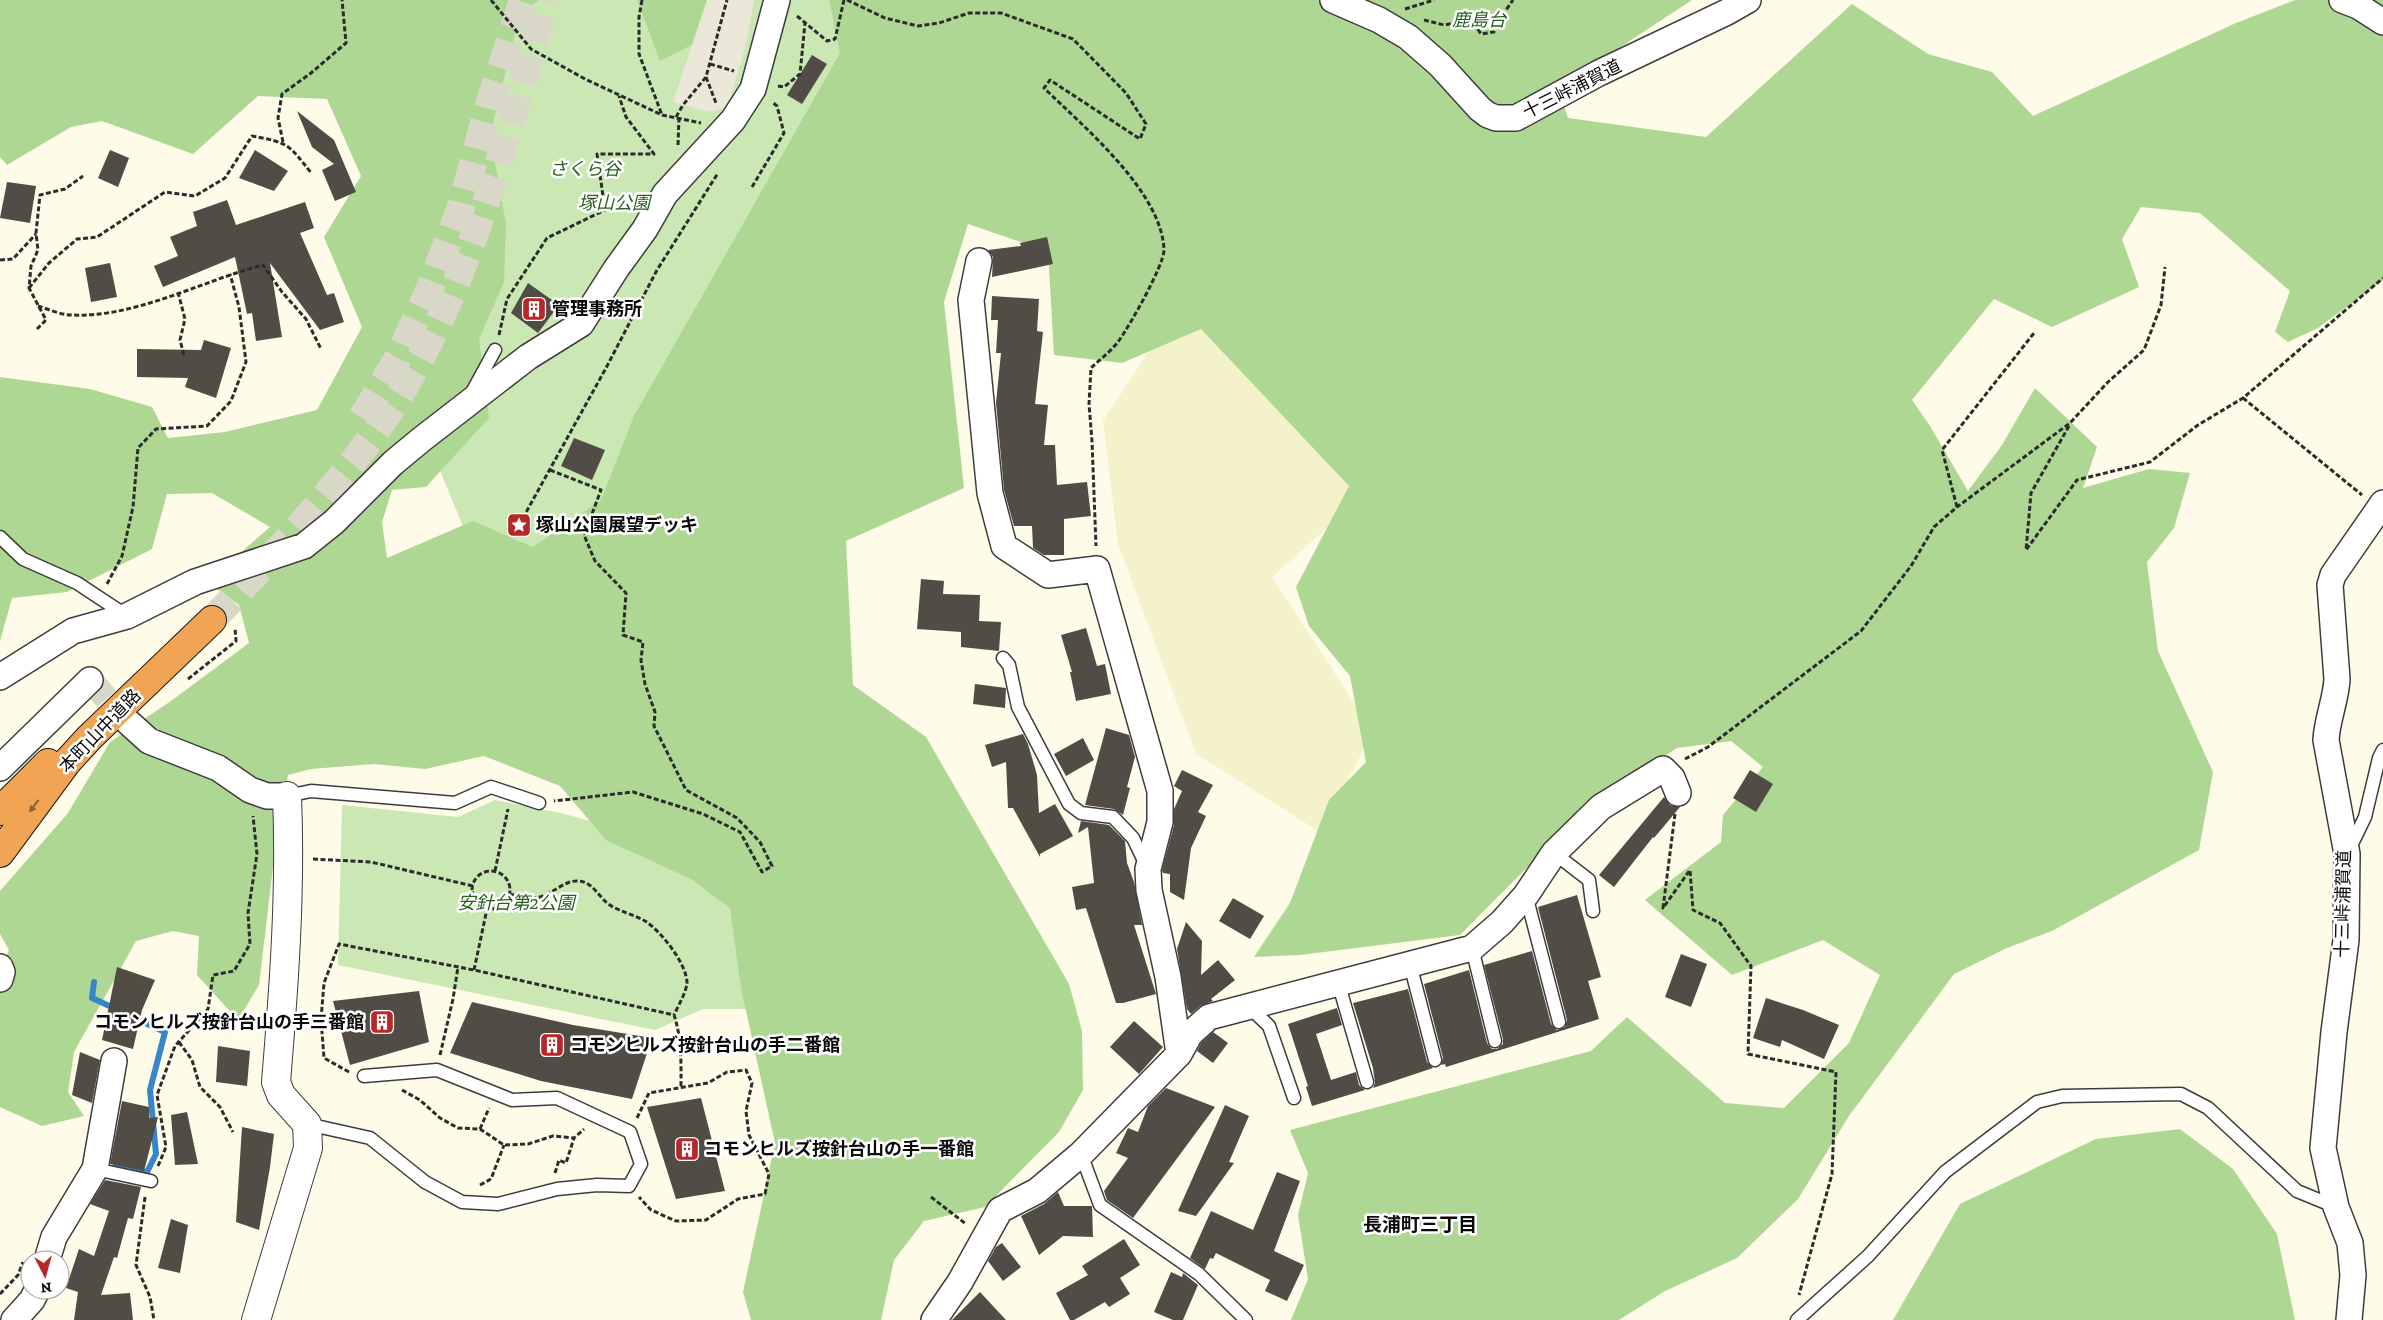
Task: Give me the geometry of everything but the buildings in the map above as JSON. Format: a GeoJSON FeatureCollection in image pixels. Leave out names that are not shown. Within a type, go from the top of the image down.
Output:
{"type":"FeatureCollection","features":[{"type":"Feature","properties":{"kind":"highway","name":"本町山中道路"},"geometry":{"type":"LineString","coordinates":[[0,811],[207,614],[67,762],[0,853]]}},
{"type":"Feature","properties":{"kind":"street","name":"十三峠浦賀道"},"geometry":{"type":"LineString","coordinates":[[1333,0],[1379,20],[1408,36],[1440,65],[1480,110],[1488,115],[1516,118],[1599,74],[1748,0]]}},
{"type":"Feature","properties":{"kind":"street"},"geometry":{"type":"LineString","coordinates":[[2342,0],[2358,6],[2383,22]]}},
{"type":"Feature","properties":{"kind":"street"},"geometry":{"type":"LineString","coordinates":[[0,677],[73,631],[127,616],[195,582],[304,546],[334,522],[393,463],[528,357],[581,324],[616,269],[645,229],[665,194],[722,118],[733,120],[777,2]]}},
{"type":"Feature","properties":{"kind":"street"},"geometry":{"type":"LineString","coordinates":[[979,261],[971,300],[990,493],[1004,546],[1048,575],[1097,569],[1160,791],[1160,822],[1148,869],[1149,890],[1168,977],[1179,1054]]}},
{"type":"Feature","properties":{"kind":"street","name":"十三峠浦賀道"},"geometry":{"type":"LineString","coordinates":[[2349,1320],[2353,1275],[2350,1244],[2336,1207],[2323,1148],[2334,1032],[2346,940],[2347,854],[2326,740],[2326,728],[2337,679],[2330,585],[2338,565],[2381,505]]}},
{"type":"Feature","properties":{"kind":"street"},"geometry":{"type":"LineString","coordinates":[[0,768],[90,680]]}},
{"type":"Feature","properties":{"kind":"street"},"geometry":{"type":"LineString","coordinates":[[128,722],[149,741],[218,768],[250,790],[267,796],[287,796],[290,858],[288,936],[276,1082],[281,1095],[308,1124],[308,1148],[256,1320]]}},
{"type":"Feature","properties":{"kind":"street"},"geometry":{"type":"LineString","coordinates":[[934,1320],[960,1282],[1000,1210],[1037,1191],[1081,1154],[1179,1054],[1190,1034],[1209,1017],[1472,948],[1502,922],[1526,895],[1554,853],[1601,807],[1663,768],[1672,778],[1678,793]]}},
{"type":"Feature","properties":{"kind":"street"},"geometry":{"type":"LineString","coordinates":[[0,967],[2,972],[0,979]]}},
{"type":"Feature","properties":{"kind":"street"},"geometry":{"type":"LineString","coordinates":[[50,1250],[54,1237],[95,1170],[114,1061]]}},
{"type":"Feature","properties":{"kind":"street"},"geometry":{"type":"LineString","coordinates":[[14,1320],[32,1300]]}},
{"type":"Feature","properties":{"kind":"lane"},"geometry":{"type":"LineString","coordinates":[[462,409],[495,350]]}},
{"type":"Feature","properties":{"kind":"lane"},"geometry":{"type":"LineString","coordinates":[[0,537],[23,559],[76,583],[127,616]]}},
{"type":"Feature","properties":{"kind":"lane"},"geometry":{"type":"LineString","coordinates":[[1003,658],[1009,665],[1018,707],[1069,804],[1081,813],[1113,817],[1133,838],[1148,869]]}},
{"type":"Feature","properties":{"kind":"lane"},"geometry":{"type":"LineString","coordinates":[[2347,854],[2365,817],[2379,758],[2383,750]]}},
{"type":"Feature","properties":{"kind":"lane"},"geometry":{"type":"LineString","coordinates":[[287,796],[311,790],[455,803],[491,787],[539,803]]}},
{"type":"Feature","properties":{"kind":"lane"},"geometry":{"type":"LineString","coordinates":[[1554,853],[1589,880],[1593,911]]}},
{"type":"Feature","properties":{"kind":"lane"},"geometry":{"type":"LineString","coordinates":[[1526,895],[1559,1022]]}},
{"type":"Feature","properties":{"kind":"lane"},"geometry":{"type":"LineString","coordinates":[[1472,948],[1495,1041]]}},
{"type":"Feature","properties":{"kind":"lane"},"geometry":{"type":"LineString","coordinates":[[1410,964],[1435,1060]]}},
{"type":"Feature","properties":{"kind":"lane"},"geometry":{"type":"LineString","coordinates":[[1338,982],[1367,1082]]}},
{"type":"Feature","properties":{"kind":"lane"},"geometry":{"type":"LineString","coordinates":[[1248,1006],[1269,1026],[1294,1098]]}},
{"type":"Feature","properties":{"kind":"lane"},"geometry":{"type":"LineString","coordinates":[[308,1124],[370,1138],[426,1182],[462,1202],[498,1204],[550,1191],[597,1186],[629,1186],[641,1164],[630,1132],[558,1098],[512,1100],[437,1070],[364,1076]]}},
{"type":"Feature","properties":{"kind":"lane"},"geometry":{"type":"LineString","coordinates":[[1798,1320],[1868,1256],[1946,1172],[2037,1102],[2062,1096],[2180,1094],[2208,1108],[2296,1191],[2336,1207]]}},
{"type":"Feature","properties":{"kind":"lane"},"geometry":{"type":"LineString","coordinates":[[1081,1154],[1100,1205],[1199,1274],[1246,1320]]}},
{"type":"Feature","properties":{"kind":"lane"},"geometry":{"type":"LineString","coordinates":[[95,1170],[151,1181]]}},
{"type":"Feature","properties":{"kind":"path"},"geometry":{"type":"LineString","coordinates":[[283,142],[278,118],[282,94],[311,73],[346,43],[342,0]]}},
{"type":"Feature","properties":{"kind":"path"},"geometry":{"type":"LineString","coordinates":[[491,0],[531,48],[585,79],[662,115],[722,118],[706,77]]}},
{"type":"Feature","properties":{"kind":"path"},"geometry":{"type":"LineString","coordinates":[[642,0],[639,17],[639,54],[662,115]]}},
{"type":"Feature","properties":{"kind":"path"},"geometry":{"type":"LineString","coordinates":[[676,117],[683,105],[706,77],[727,0]]}},
{"type":"Feature","properties":{"kind":"path"},"geometry":{"type":"LineString","coordinates":[[777,2],[827,41],[835,39],[845,0],[885,18],[918,26],[939,23],[969,12],[1001,13],[1073,39],[1126,93],[1146,124],[1140,139],[1050,80],[1044,88],[1120,162],[1160,224],[1164,252],[1153,280],[1120,340],[1091,368],[1089,404],[1097,569]]}},
{"type":"Feature","properties":{"kind":"path"},"geometry":{"type":"LineString","coordinates":[[1412,6],[1434,0]]}},
{"type":"Feature","properties":{"kind":"path"},"geometry":{"type":"LineString","coordinates":[[1417,18],[1444,24],[1472,20],[1481,34],[1494,32],[1497,22],[1513,0]]}},
{"type":"Feature","properties":{"kind":"path"},"geometry":{"type":"LineString","coordinates":[[710,64],[749,80],[784,88],[800,74],[805,23]]}},
{"type":"Feature","properties":{"kind":"path"},"geometry":{"type":"LineString","coordinates":[[749,80],[777,106],[784,133],[752,187]]}},
{"type":"Feature","properties":{"kind":"path"},"geometry":{"type":"LineString","coordinates":[[495,350],[507,299],[546,238],[605,210],[597,154],[654,154],[626,116],[618,95]]}},
{"type":"Feature","properties":{"kind":"path"},"geometry":{"type":"LineString","coordinates":[[29,288],[49,263],[77,239],[96,237],[166,192],[195,196],[225,178],[252,136],[283,142],[292,148],[312,174]]}},
{"type":"Feature","properties":{"kind":"path"},"geometry":{"type":"LineString","coordinates":[[519,525],[657,270],[719,170]]}},
{"type":"Feature","properties":{"kind":"path"},"geometry":{"type":"LineString","coordinates":[[37,329],[46,320],[29,288],[31,266],[38,250],[36,233],[40,194],[65,189],[83,176]]}},
{"type":"Feature","properties":{"kind":"path"},"geometry":{"type":"LineString","coordinates":[[0,260],[13,259],[36,233]]}},
{"type":"Feature","properties":{"kind":"path"},"geometry":{"type":"LineString","coordinates":[[38,306],[70,315],[124,312],[230,274],[263,265],[282,292],[306,319],[321,348]]}},
{"type":"Feature","properties":{"kind":"path"},"geometry":{"type":"LineString","coordinates":[[1682,766],[1681,760],[1708,747],[1861,631],[1911,566],[1934,527],[1957,507],[2070,423],[2108,382],[2144,350],[2161,305],[2165,267]]}},
{"type":"Feature","properties":{"kind":"path"},"geometry":{"type":"LineString","coordinates":[[100,598],[122,556],[133,507],[138,448],[156,429],[207,426],[231,401],[246,362],[239,307],[230,274]]}},
{"type":"Feature","properties":{"kind":"path"},"geometry":{"type":"LineString","coordinates":[[2070,423],[2031,493],[2026,550],[2077,480],[2150,462],[2198,425],[2243,398],[2383,278]]}},
{"type":"Feature","properties":{"kind":"path"},"geometry":{"type":"LineString","coordinates":[[178,292],[185,319],[180,340],[184,355]]}},
{"type":"Feature","properties":{"kind":"path"},"geometry":{"type":"LineString","coordinates":[[1957,507],[1942,450],[2034,333]]}},
{"type":"Feature","properties":{"kind":"path"},"geometry":{"type":"LineString","coordinates":[[2243,398],[2381,505]]}},
{"type":"Feature","properties":{"kind":"path"},"geometry":{"type":"LineString","coordinates":[[539,803],[633,792],[703,814],[740,832],[762,872],[772,866],[760,842],[737,818],[686,790],[654,726],[654,712],[640,660],[643,642],[623,634],[626,593],[595,561],[584,534],[601,490],[550,470]]}},
{"type":"Feature","properties":{"kind":"path"},"geometry":{"type":"LineString","coordinates":[[154,1320],[150,1297],[136,1264],[143,1203],[166,1147],[158,1094],[175,1046],[208,1009],[213,975],[234,971],[250,944],[248,913],[258,854],[250,790]]}},
{"type":"Feature","properties":{"kind":"path"},"geometry":{"type":"LineString","coordinates":[[1678,793],[1663,908],[1690,870],[1693,910],[1720,924],[1750,966],[1748,1054],[1836,1072],[1832,1174],[1797,1302]]}},
{"type":"Feature","properties":{"kind":"path"},"geometry":{"type":"LineString","coordinates":[[495,871],[512,794]]}},
{"type":"Feature","properties":{"kind":"path"},"geometry":{"type":"LineString","coordinates":[[290,858],[371,862],[473,886]]}},
{"type":"Feature","properties":{"kind":"path"},"geometry":{"type":"LineString","coordinates":[[495,871],[505,877],[510,888],[504,904],[493,909],[476,902],[473,896],[473,886],[480,875],[495,871]]}},
{"type":"Feature","properties":{"kind":"path"},"geometry":{"type":"LineString","coordinates":[[509,894],[531,898],[543,897],[576,880],[587,882],[607,903],[624,913],[644,920],[656,930],[684,969],[687,984],[674,1015],[678,1026],[681,1054],[681,1088]]}},
{"type":"Feature","properties":{"kind":"path"},"geometry":{"type":"LineString","coordinates":[[474,970],[487,908]]}},
{"type":"Feature","properties":{"kind":"path"},"geometry":{"type":"LineString","coordinates":[[364,1076],[345,1071],[324,1058],[321,1019],[324,983],[339,944],[474,970],[674,1015]]}},
{"type":"Feature","properties":{"kind":"path"},"geometry":{"type":"LineString","coordinates":[[437,1070],[458,968]]}},
{"type":"Feature","properties":{"kind":"path"},"geometry":{"type":"LineString","coordinates":[[179,1042],[192,1060],[200,1087],[220,1107],[233,1132]]}},
{"type":"Feature","properties":{"kind":"path"},"geometry":{"type":"LineString","coordinates":[[629,1186],[651,1210],[676,1221],[706,1220],[738,1199],[765,1194],[769,1174],[749,1135],[746,1112],[752,1083],[746,1070],[727,1072],[708,1083],[649,1094],[630,1132]]}},
{"type":"Feature","properties":{"kind":"path"},"geometry":{"type":"LineString","coordinates":[[381,1075],[392,1084],[420,1100],[440,1118],[458,1128],[480,1129],[504,1145],[528,1144],[553,1136],[574,1138]]}},
{"type":"Feature","properties":{"kind":"path"},"geometry":{"type":"LineString","coordinates":[[480,1129],[495,1093]]}},
{"type":"Feature","properties":{"kind":"path"},"geometry":{"type":"LineString","coordinates":[[550,1191],[559,1160],[566,1163],[574,1138],[598,1117]]}},
{"type":"Feature","properties":{"kind":"path"},"geometry":{"type":"LineString","coordinates":[[455,1198],[491,1179],[504,1145]]}},
{"type":"Feature","properties":{"kind":"path"},"geometry":{"type":"LineString","coordinates":[[931,1197],[984,1238]]}},
{"type":"Feature","properties":{"kind":"green space","name":"鹿島台"},"geometry":{"type":"Polygon","coordinates":[[[0,0],[539,0],[520,13],[490,135],[506,224],[504,282],[479,339],[489,418],[426,487],[392,490],[382,522],[387,558],[473,521],[533,547],[601,500],[634,416],[840,53],[829,0],[1692,0],[1558,88],[1568,118],[1706,137],[1852,4],[1928,54],[1992,72],[2033,116],[2236,23],[2295,0],[2383,0],[2383,280],[2318,328],[2288,342],[2275,332],[2290,291],[2200,213],[2141,207],[2122,239],[2139,287],[2052,327],[1994,299],[1912,400],[1930,426],[1968,491],[2002,445],[2035,388],[2097,447],[2083,488],[2149,469],[2190,473],[2174,528],[2147,562],[2158,651],[2213,772],[2199,850],[2052,931],[2007,948],[1954,974],[1849,1116],[1798,1199],[1737,1258],[1665,1291],[1619,1320],[1291,1320],[1308,1279],[1298,1215],[1308,1173],[1290,1130],[1591,1051],[1627,1017],[1725,1103],[1784,1108],[1849,1043],[1880,975],[1823,940],[1732,975],[1645,900],[1721,842],[1723,815],[1763,767],[1731,741],[1677,748],[1590,804],[1460,935],[1300,955],[1254,957],[1290,903],[1329,800],[1366,762],[1350,676],[1309,626],[1296,587],[1349,486],[1201,329],[1122,363],[1054,355],[1048,251],[968,224],[944,302],[964,488],[846,541],[853,685],[926,737],[1069,984],[1082,1031],[1083,1090],[1059,1132],[985,1207],[924,1221],[894,1260],[881,1320],[751,1320],[743,1292],[775,1143],[741,988],[730,908],[691,879],[606,840],[560,786],[484,756],[425,769],[374,764],[311,769],[288,775],[276,842],[259,985],[238,1020],[197,975],[199,936],[173,931],[136,941],[74,1052],[68,1092],[84,1116],[42,1126],[0,1107],[0,971],[9,950],[0,934],[0,891],[68,813],[110,742],[171,701],[249,643],[239,605],[207,582],[270,527],[212,493],[167,494],[152,549],[67,592],[12,598],[0,641],[0,377],[90,389],[152,407],[168,438],[225,432],[317,410],[362,327],[324,237],[361,176],[327,99],[258,96],[193,154],[102,121],[71,127],[7,165],[0,157],[0,0]]]}},
{"type":"Feature","properties":{"kind":"green space","name":"塚山公園"},"geometry":{"type":"Polygon","coordinates":[[[310,0],[1664,0],[1627,42],[1537,131],[983,163],[734,407],[540,558],[467,536],[434,456],[416,248],[310,0]]]}},
{"type":"Feature","properties":{"kind":"green space"},"geometry":{"type":"Polygon","coordinates":[[[637,0],[712,0],[705,38],[660,61],[637,0]]]}},
{"type":"Feature","properties":{"kind":"green space"},"geometry":{"type":"Polygon","coordinates":[[[1183,299],[1361,498],[1272,577],[1373,732],[1320,832],[1196,754],[1118,544],[1103,421],[1183,299]]]}},
{"type":"Feature","properties":{"kind":"green space","name":"安針台第2公園"},"geometry":{"type":"Polygon","coordinates":[[[495,800],[561,813],[717,857],[771,1009],[703,1009],[655,1030],[338,965],[342,805],[458,817],[495,800]]]}},
{"type":"Feature","properties":{"kind":"green space"},"geometry":{"type":"Polygon","coordinates":[[[2180,1129],[2233,1169],[2277,1234],[2295,1320],[1893,1320],[1960,1204],[2096,1139],[2180,1129]]]}},
{"type":"Feature","properties":{"kind":"shaded area"},"geometry":{"type":"Polygon","coordinates":[[[707,0],[754,0],[746,44],[728,107],[709,112],[673,102],[707,0]]]}},
{"type":"Feature","properties":{"kind":"waterway"},"geometry":{"type":"LineString","coordinates":[[94,982],[92,998],[116,1009]]}},
{"type":"Feature","properties":{"kind":"waterway"},"geometry":{"type":"LineString","coordinates":[[115,1167],[147,1172],[156,1154],[150,1090],[165,1032],[132,1017]]}},
{"type":"Feature","properties":{"kind":"tunnel"},"geometry":{"type":"LineString","coordinates":[[362,418],[398,358],[431,286],[462,204],[488,108],[523,0]]}},
{"type":"Feature","properties":{"kind":"tunnel"},"geometry":{"type":"LineString","coordinates":[[212,620],[338,481],[376,431],[407,382],[434,331],[458,278],[479,223],[546,0]]}},
{"type":"Feature","properties":{"kind":"tunnel"},"geometry":{"type":"LineString","coordinates":[[90,680],[128,722]]}},
{"type":"Feature","properties":{"kind":"place","name":"管理事務所"},"geometry":{"type":"Point","coordinates":[534,309]}},
{"type":"Feature","properties":{"kind":"place","name":"塚山公園展望デッキ"},"geometry":{"type":"Point","coordinates":[519,525]}},
{"type":"Feature","properties":{"kind":"place","name":"コモンヒルズ按針台山の手三番館"},"geometry":{"type":"Point","coordinates":[382,1022]}},
{"type":"Feature","properties":{"kind":"place","name":"コモンヒルズ按針台山の手二番館"},"geometry":{"type":"Point","coordinates":[552,1045]}},
{"type":"Feature","properties":{"kind":"place","name":"コモンヒルズ按針台山の手一番館"},"geometry":{"type":"Point","coordinates":[687,1149]}},
{"type":"Feature","properties":{"kind":"district","name":"長浦町三丁目"},"geometry":{"type":"Point","coordinates":[1420,1224]}},
{"type":"Feature","properties":{"kind":"park label","name":"さくら谷"},"geometry":{"type":"Point","coordinates":[585,169]}}]}
